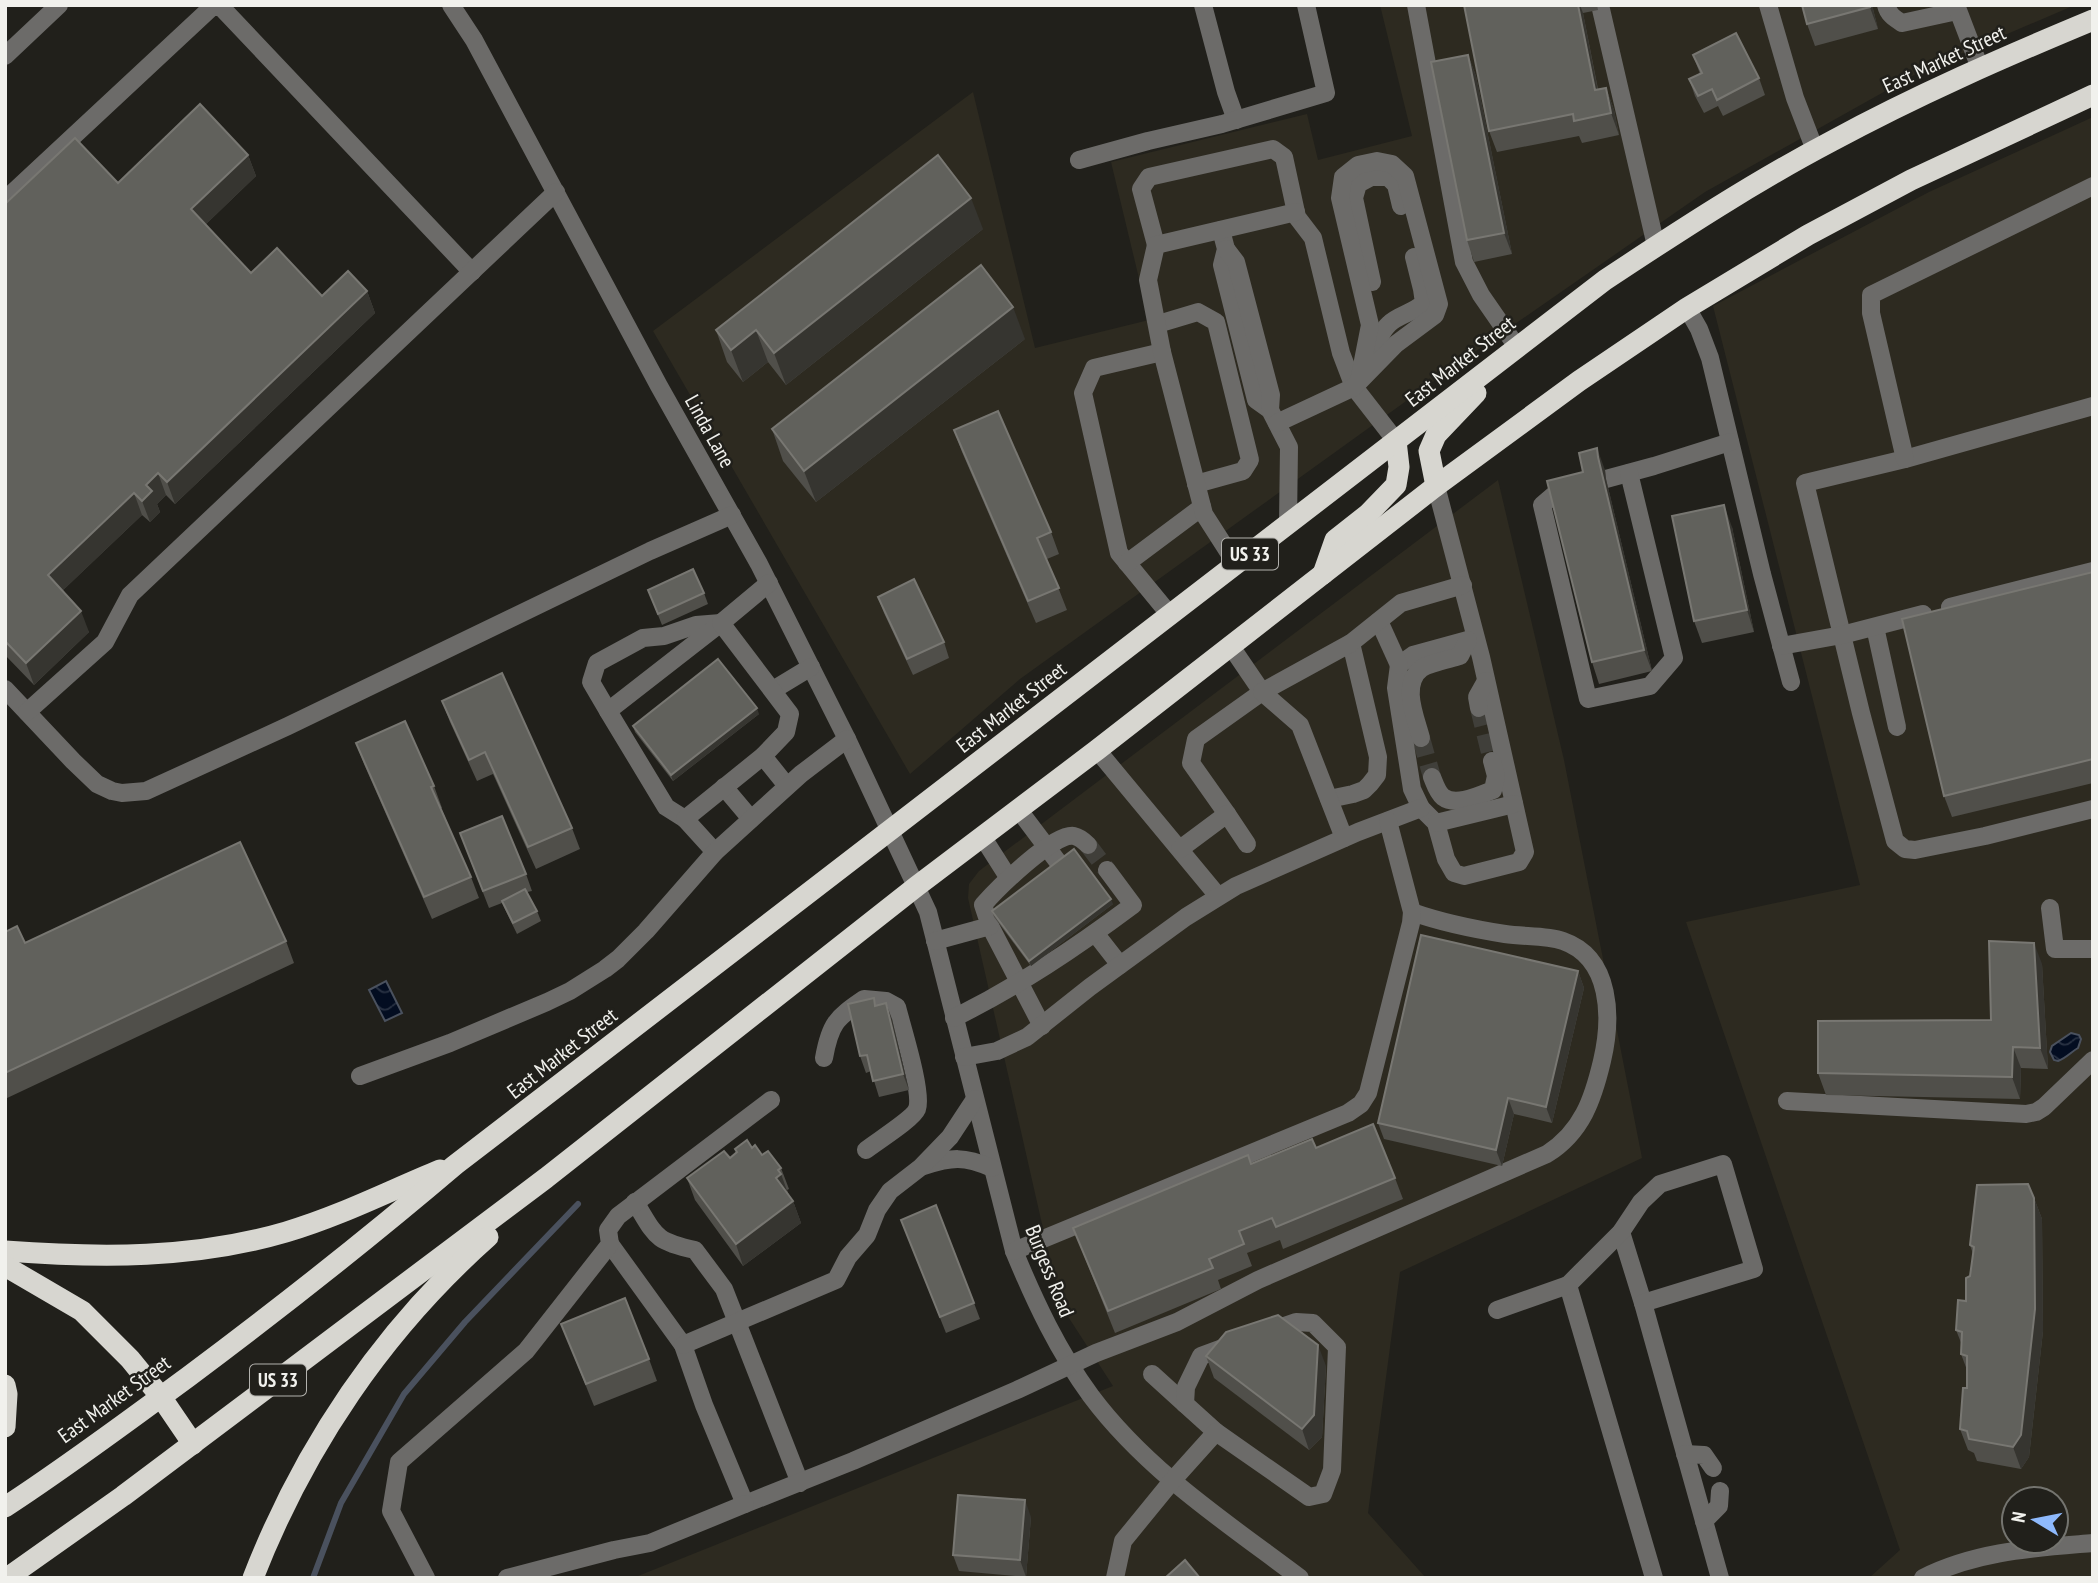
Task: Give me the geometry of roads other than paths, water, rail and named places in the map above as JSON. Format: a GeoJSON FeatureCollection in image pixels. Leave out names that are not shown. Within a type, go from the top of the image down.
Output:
{"type":"FeatureCollection","features":[{"type":"Feature","properties":{"kind":"highway","name":"East Market Street"},"geometry":{"type":"LineString","coordinates":[[5,1507],[232,1344],[381,1228],[455,1165],[1605,280],[1815,150],[1873,119],[1980,68],[2093,20]]}},
{"type":"Feature","properties":{"kind":"highway","name":"US 33"},"geometry":{"type":"LineString","coordinates":[[7,1578],[193,1444],[545,1178],[917,886],[1097,750],[1436,486],[1579,381],[1687,308],[1808,235],[1911,180],[2093,95]]}},
{"type":"Feature","properties":{"kind":"highway"},"geometry":{"type":"LineString","coordinates":[[1436,486],[1429,451],[1436,435],[1517,347]]}},
{"type":"Feature","properties":{"kind":"highway"},"geometry":{"type":"LineString","coordinates":[[1322,574],[1335,540],[1368,514],[1396,485],[1399,467],[1395,441]]}},
{"type":"Feature","properties":{"kind":"highway"},"geometry":{"type":"LineString","coordinates":[[5,1251],[124,1256],[235,1244],[308,1225],[455,1165]]}},
{"type":"Feature","properties":{"kind":"highway"},"geometry":{"type":"LineString","coordinates":[[253,1578],[308,1460],[371,1363],[426,1297],[512,1214],[545,1178]]}},
{"type":"Feature","properties":{"kind":"highway"},"geometry":{"type":"LineString","coordinates":[[5,1266],[82,1311],[131,1359],[161,1396],[193,1444]]}},
{"type":"Feature","properties":{"kind":"highway"},"geometry":{"type":"LineString","coordinates":[[5,1385],[5,1427]]}},
{"type":"Feature","properties":{"kind":"street"},"geometry":{"type":"LineString","coordinates":[[5,56],[60,5]]}},
{"type":"Feature","properties":{"kind":"street","name":"Linda Lane"},"geometry":{"type":"LineString","coordinates":[[451,5],[474,40],[659,386],[769,583],[917,886]]}},
{"type":"Feature","properties":{"kind":"street"},"geometry":{"type":"LineString","coordinates":[[1203,5],[1236,120]]}},
{"type":"Feature","properties":{"kind":"street"},"geometry":{"type":"LineString","coordinates":[[1079,160],[1236,120],[1326,93],[1306,5]]}},
{"type":"Feature","properties":{"kind":"street"},"geometry":{"type":"LineString","coordinates":[[1416,5],[1464,262],[1481,295],[1517,347]]}},
{"type":"Feature","properties":{"kind":"street"},"geometry":{"type":"LineString","coordinates":[[1600,5],[1656,246]]}},
{"type":"Feature","properties":{"kind":"street"},"geometry":{"type":"LineString","coordinates":[[1769,5],[1795,98],[1815,150]]}},
{"type":"Feature","properties":{"kind":"street"},"geometry":{"type":"LineString","coordinates":[[1886,5],[1893,17],[1902,23],[1957,8],[1980,68]]}},
{"type":"Feature","properties":{"kind":"street"},"geometry":{"type":"LineString","coordinates":[[5,201],[212,6],[221,7],[472,272]]}},
{"type":"Feature","properties":{"kind":"street"},"geometry":{"type":"LineString","coordinates":[[1236,564],[1204,514],[1162,352],[1148,280],[1156,245],[1141,189],[1149,177],[1273,149],[1284,157],[1297,217],[1313,238],[1341,353],[1395,441]]}},
{"type":"Feature","properties":{"kind":"street"},"geometry":{"type":"LineString","coordinates":[[1274,416],[1360,381],[1396,344],[1435,316],[1439,304],[1405,176],[1392,164],[1377,161],[1358,165],[1343,177],[1340,198],[1370,326],[1360,381]]}},
{"type":"Feature","properties":{"kind":"street"},"geometry":{"type":"LineString","coordinates":[[1905,459],[1871,313],[1871,295],[2093,186]]}},
{"type":"Feature","properties":{"kind":"street"},"geometry":{"type":"LineString","coordinates":[[27,712],[105,642],[130,595],[556,192]]}},
{"type":"Feature","properties":{"kind":"street"},"geometry":{"type":"LineString","coordinates":[[1156,245],[1296,212]]}},
{"type":"Feature","properties":{"kind":"street"},"geometry":{"type":"LineString","coordinates":[[1221,230],[1226,249],[1222,265],[1256,400],[1274,416],[1290,451],[1288,524]]}},
{"type":"Feature","properties":{"kind":"street"},"geometry":{"type":"LineString","coordinates":[[1687,308],[1699,329],[1710,358],[1791,682]]}},
{"type":"Feature","properties":{"kind":"street"},"geometry":{"type":"LineString","coordinates":[[1157,324],[1198,312],[1216,322],[1250,460],[1243,471],[1196,484]]}},
{"type":"Feature","properties":{"kind":"street"},"geometry":{"type":"LineString","coordinates":[[1162,352],[1094,368],[1083,393],[1119,552],[1170,615]]}},
{"type":"Feature","properties":{"kind":"street"},"geometry":{"type":"LineString","coordinates":[[2093,406],[1905,459],[1805,483],[1885,808],[1894,840],[1900,847],[1910,850],[1985,836],[2093,809]]}},
{"type":"Feature","properties":{"kind":"street"},"geometry":{"type":"LineString","coordinates":[[1629,473],[1674,658],[1650,686],[1588,699],[1542,505],[1556,493],[1730,442]]}},
{"type":"Feature","properties":{"kind":"street"},"geometry":{"type":"LineString","coordinates":[[1379,621],[1399,666],[1396,688],[1412,789],[1421,808],[1436,823],[1446,859],[1454,873],[1464,876],[1519,862],[1525,852],[1486,681],[1472,639],[1463,585],[1436,486]]}},
{"type":"Feature","properties":{"kind":"street"},"geometry":{"type":"LineString","coordinates":[[1127,563],[1202,507]]}},
{"type":"Feature","properties":{"kind":"street"},"geometry":{"type":"LineString","coordinates":[[5,689],[73,761],[100,785],[122,793],[146,792],[732,515]]}},
{"type":"Feature","properties":{"kind":"street"},"geometry":{"type":"LineString","coordinates":[[1782,646],[1875,627],[2093,570]]}},
{"type":"Feature","properties":{"kind":"street"},"geometry":{"type":"LineString","coordinates":[[608,711],[769,583]]}},
{"type":"Feature","properties":{"kind":"street"},"geometry":{"type":"LineString","coordinates":[[1247,844],[1191,763],[1196,738],[1262,692],[1351,643],[1401,603],[1463,585]]}},
{"type":"Feature","properties":{"kind":"street"},"geometry":{"type":"LineString","coordinates":[[685,819],[764,756],[786,732],[790,713],[721,623]]}},
{"type":"Feature","properties":{"kind":"street"},"geometry":{"type":"LineString","coordinates":[[715,852],[685,819],[666,807],[591,682],[597,663],[643,638],[664,636],[696,625],[721,623]]}},
{"type":"Feature","properties":{"kind":"street"},"geometry":{"type":"LineString","coordinates":[[1875,627],[1898,727]]}},
{"type":"Feature","properties":{"kind":"street"},"geometry":{"type":"LineString","coordinates":[[1399,666],[1413,655],[1472,639]]}},
{"type":"Feature","properties":{"kind":"street"},"geometry":{"type":"LineString","coordinates":[[1421,738],[1410,698],[1412,681],[1422,668],[1460,656],[1472,639]]}},
{"type":"Feature","properties":{"kind":"street"},"geometry":{"type":"LineString","coordinates":[[1329,799],[1364,790],[1377,775],[1378,757],[1351,643]]}},
{"type":"Feature","properties":{"kind":"street"},"geometry":{"type":"LineString","coordinates":[[1230,645],[1262,692],[1300,725],[1344,838]]}},
{"type":"Feature","properties":{"kind":"street"},"geometry":{"type":"LineString","coordinates":[[773,690],[811,667]]}},
{"type":"Feature","properties":{"kind":"street"},"geometry":{"type":"LineString","coordinates":[[1479,708],[1477,697],[1486,681]]}},
{"type":"Feature","properties":{"kind":"street"},"geometry":{"type":"LineString","coordinates":[[360,1076],[450,1043],[570,991],[591,978],[628,950],[715,852],[788,786],[847,739]]}},
{"type":"Feature","properties":{"kind":"street"},"geometry":{"type":"LineString","coordinates":[[1097,750],[1219,896]]}},
{"type":"Feature","properties":{"kind":"street"},"geometry":{"type":"LineString","coordinates":[[764,756],[788,786]]}},
{"type":"Feature","properties":{"kind":"street"},"geometry":{"type":"LineString","coordinates":[[1432,777],[1445,799],[1456,801],[1476,797],[1493,790],[1496,776],[1492,761]]}},
{"type":"Feature","properties":{"kind":"street"},"geometry":{"type":"LineString","coordinates":[[724,787],[751,819]]}},
{"type":"Feature","properties":{"kind":"street"},"geometry":{"type":"LineString","coordinates":[[1436,823],[1514,804]]}},
{"type":"Feature","properties":{"kind":"street"},"geometry":{"type":"LineString","coordinates":[[964,1057],[1006,1048],[1027,1037],[1120,965],[1219,896],[1344,838],[1421,808]]}},
{"type":"Feature","properties":{"kind":"street"},"geometry":{"type":"LineString","coordinates":[[1018,809],[1061,866]]}},
{"type":"Feature","properties":{"kind":"street"},"geometry":{"type":"LineString","coordinates":[[1180,849],[1227,814]]}},
{"type":"Feature","properties":{"kind":"street"},"geometry":{"type":"LineString","coordinates":[[1014,1251],[1355,1109],[1364,1100],[1412,923],[1412,912],[1388,821]]}},
{"type":"Feature","properties":{"kind":"street"},"geometry":{"type":"LineString","coordinates":[[982,836],[1011,905]]}},
{"type":"Feature","properties":{"kind":"street"},"geometry":{"type":"LineString","coordinates":[[1042,1026],[989,926],[983,905],[1022,866],[1047,848],[1074,836],[1088,845]]}},
{"type":"Feature","properties":{"kind":"street"},"geometry":{"type":"LineString","coordinates":[[1022,866],[1036,885]]}},
{"type":"Feature","properties":{"kind":"street"},"geometry":{"type":"LineString","coordinates":[[954,1018],[1020,983],[1075,940],[1133,905],[1107,870]]}},
{"type":"Feature","properties":{"kind":"street","name":"Burgess Road"},"geometry":{"type":"LineString","coordinates":[[917,886],[928,912],[1014,1251],[1032,1297],[1051,1333],[1092,1397],[1115,1425],[1172,1481],[1300,1578]]}},
{"type":"Feature","properties":{"kind":"street"},"geometry":{"type":"LineString","coordinates":[[2050,908],[2054,949],[2093,949]]}},
{"type":"Feature","properties":{"kind":"street"},"geometry":{"type":"LineString","coordinates":[[506,1578],[650,1543],[800,1483],[1123,1342],[1177,1322],[1258,1280],[1548,1154],[1577,1128],[1595,1092],[1608,1009],[1601,974],[1593,962],[1573,945],[1561,940],[1469,929],[1412,912]]}},
{"type":"Feature","properties":{"kind":"street"},"geometry":{"type":"LineString","coordinates":[[1100,924],[1120,965]]}},
{"type":"Feature","properties":{"kind":"street"},"geometry":{"type":"LineString","coordinates":[[935,941],[989,926]]}},
{"type":"Feature","properties":{"kind":"street"},"geometry":{"type":"LineString","coordinates":[[824,1058],[828,1036],[834,1023],[851,1007],[864,999],[876,999],[897,1007],[918,1093],[917,1109],[908,1120],[866,1150]]}},
{"type":"Feature","properties":{"kind":"street"},"geometry":{"type":"LineString","coordinates":[[1787,1101],[2026,1114],[2044,1107],[2093,1060]]}},
{"type":"Feature","properties":{"kind":"street"},"geometry":{"type":"LineString","coordinates":[[684,1346],[836,1280],[848,1257],[867,1235],[877,1210],[890,1191],[921,1167],[950,1137],[975,1099]]}},
{"type":"Feature","properties":{"kind":"street"},"geometry":{"type":"LineString","coordinates":[[745,1504],[704,1405],[684,1346],[610,1244],[608,1230],[618,1216],[635,1202],[771,1100]]}},
{"type":"Feature","properties":{"kind":"street"},"geometry":{"type":"LineString","coordinates":[[921,1167],[946,1159],[962,1158],[992,1168]]}},
{"type":"Feature","properties":{"kind":"street"},"geometry":{"type":"LineString","coordinates":[[1497,1310],[1568,1285],[1621,1232],[1641,1202],[1660,1184],[1724,1164],[1754,1269],[1643,1303]]}},
{"type":"Feature","properties":{"kind":"street"},"geometry":{"type":"LineString","coordinates":[[635,1202],[656,1235],[669,1245],[695,1250],[724,1289],[800,1483]]}},
{"type":"Feature","properties":{"kind":"street"},"geometry":{"type":"LineString","coordinates":[[1621,1232],[1720,1578]]}},
{"type":"Feature","properties":{"kind":"street"},"geometry":{"type":"LineString","coordinates":[[426,1578],[391,1511],[399,1462],[526,1351],[610,1244]]}},
{"type":"Feature","properties":{"kind":"street"},"geometry":{"type":"LineString","coordinates":[[1568,1285],[1654,1578]]}},
{"type":"Feature","properties":{"kind":"street"},"geometry":{"type":"LineString","coordinates":[[1152,1374],[1185,1404],[1216,1432],[1309,1497],[1323,1494],[1332,1469],[1337,1347],[1313,1323],[1296,1321],[1200,1356],[1186,1387],[1185,1404]]}},
{"type":"Feature","properties":{"kind":"street"},"geometry":{"type":"LineString","coordinates":[[1115,1578],[1123,1541],[1216,1432]]}},
{"type":"Feature","properties":{"kind":"street"},"geometry":{"type":"LineString","coordinates":[[1685,1454],[1704,1455],[1713,1468]]}},
{"type":"Feature","properties":{"kind":"street"},"geometry":{"type":"LineString","coordinates":[[1704,1521],[1719,1506],[1720,1491]]}},
{"type":"Feature","properties":{"kind":"street"},"geometry":{"type":"LineString","coordinates":[[1923,1578],[1954,1564],[2001,1552],[2093,1543]]}},
{"type":"Feature","properties":{"kind":"water"},"geometry":{"type":"Polygon","coordinates":[[[386,981],[402,1013],[385,1021],[369,990],[386,981]]]}},
{"type":"Feature","properties":{"kind":"water"},"geometry":{"type":"Polygon","coordinates":[[[2071,1033],[2079,1035],[2081,1039],[2078,1048],[2061,1060],[2054,1060],[2050,1052],[2052,1046],[2071,1033]]]}},
{"type":"Feature","properties":{"kind":"waterway"},"geometry":{"type":"LineString","coordinates":[[313,1578],[341,1503],[404,1394],[465,1322],[578,1204]]}},
{"type":"Feature","properties":{"kind":"tunnel"},"geometry":{"type":"LineString","coordinates":[[1479,708],[1492,761]]}},
{"type":"Feature","properties":{"kind":"tunnel"},"geometry":{"type":"LineString","coordinates":[[1421,738],[1432,777]]}},
{"type":"Feature","properties":{"kind":"tunnel"},"geometry":{"type":"LineString","coordinates":[[1088,845],[1107,870]]}}]}
